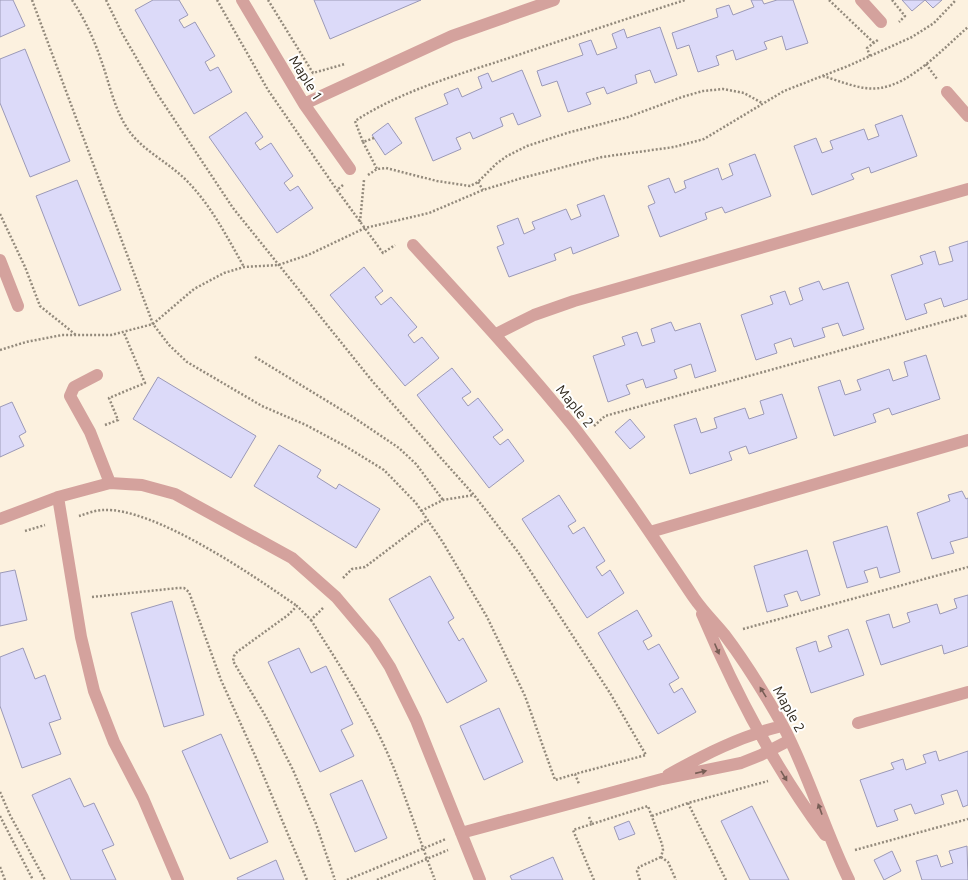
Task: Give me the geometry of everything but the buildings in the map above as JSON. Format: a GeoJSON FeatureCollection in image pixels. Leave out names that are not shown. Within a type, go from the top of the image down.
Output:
{"type":"FeatureCollection","features":[{"type":"Feature","properties":{"kind":"street","name":"Maple 1"},"geometry":{"type":"LineString","coordinates":[[242,0],[304,104],[350,169]]}},
{"type":"Feature","properties":{"kind":"street"},"geometry":{"type":"LineString","coordinates":[[304,104],[452,36],[554,0]]}},
{"type":"Feature","properties":{"kind":"street"},"geometry":{"type":"LineString","coordinates":[[861,0],[881,22]]}},
{"type":"Feature","properties":{"kind":"street"},"geometry":{"type":"LineString","coordinates":[[948,92],[968,116]]}},
{"type":"Feature","properties":{"kind":"street"},"geometry":{"type":"LineString","coordinates":[[496,334],[534,315],[574,301],[968,190]]}},
{"type":"Feature","properties":{"kind":"street","name":"Maple 2"},"geometry":{"type":"LineString","coordinates":[[412,245],[496,334],[581,438],[650,532],[696,600],[724,634],[765,694],[790,740],[812,789],[834,850],[848,880]]}},
{"type":"Feature","properties":{"kind":"street"},"geometry":{"type":"LineString","coordinates":[[0,260],[18,306]]}},
{"type":"Feature","properties":{"kind":"street"},"geometry":{"type":"LineString","coordinates":[[96,375],[74,387],[70,396],[71,401],[90,432],[110,483]]}},
{"type":"Feature","properties":{"kind":"street"},"geometry":{"type":"LineString","coordinates":[[650,532],[968,440]]}},
{"type":"Feature","properties":{"kind":"street"},"geometry":{"type":"LineString","coordinates":[[0,519],[58,497],[110,483],[126,483],[159,488],[189,501],[292,558],[336,597],[374,642],[400,687],[416,720],[480,880]]}},
{"type":"Feature","properties":{"kind":"street"},"geometry":{"type":"LineString","coordinates":[[58,497],[86,665],[103,717],[143,798],[178,880]]}},
{"type":"Feature","properties":{"kind":"street","name":"Maple 2"},"geometry":{"type":"LineString","coordinates":[[696,600],[725,667],[758,732],[785,777],[834,850]]}},
{"type":"Feature","properties":{"kind":"street"},"geometry":{"type":"LineString","coordinates":[[858,723],[968,692]]}},
{"type":"Feature","properties":{"kind":"street"},"geometry":{"type":"LineString","coordinates":[[662,779],[728,743],[758,732],[782,726]]}},
{"type":"Feature","properties":{"kind":"street"},"geometry":{"type":"LineString","coordinates":[[463,838],[584,800],[662,779],[741,763],[790,740]]}},
{"type":"Feature","properties":{"kind":"path"},"geometry":{"type":"LineString","coordinates":[[32,0],[153,324],[169,345],[188,362],[209,376],[262,406],[332,439],[384,470],[422,511],[487,617],[525,696],[555,780],[646,755],[610,693],[518,552],[474,495],[373,382],[233,208],[192,149],[152,85],[106,0]]}},
{"type":"Feature","properties":{"kind":"path"},"geometry":{"type":"LineString","coordinates":[[72,0],[88,29],[100,56],[113,100],[128,129],[139,142],[170,165],[203,198],[216,216],[244,268]]}},
{"type":"Feature","properties":{"kind":"path"},"geometry":{"type":"LineString","coordinates":[[217,0],[268,90],[337,190],[383,253],[407,238],[412,245]]}},
{"type":"Feature","properties":{"kind":"path"},"geometry":{"type":"LineString","coordinates":[[268,0],[313,73],[346,63]]}},
{"type":"Feature","properties":{"kind":"path"},"geometry":{"type":"LineString","coordinates":[[377,169],[363,142],[355,121],[376,107],[412,92],[481,67],[685,0]]}},
{"type":"Feature","properties":{"kind":"path"},"geometry":{"type":"LineString","coordinates":[[829,0],[874,43]]}},
{"type":"Feature","properties":{"kind":"path"},"geometry":{"type":"LineString","coordinates":[[0,350],[26,342],[62,335],[111,335],[124,333],[153,324],[194,289],[224,273],[244,268],[278,265],[308,255],[365,228],[429,212],[483,190],[522,178],[602,157],[674,147],[704,138],[784,91],[853,64],[925,30],[956,0]]}},
{"type":"Feature","properties":{"kind":"path"},"geometry":{"type":"LineString","coordinates":[[822,76],[866,88],[881,88],[896,83],[926,64],[968,27]]}},
{"type":"Feature","properties":{"kind":"path"},"geometry":{"type":"LineString","coordinates":[[360,222],[364,181],[369,173],[377,169],[386,168],[460,186],[470,186],[478,182],[496,164],[527,146],[567,133],[628,117],[682,97],[703,91],[723,89],[744,93],[763,103]]}},
{"type":"Feature","properties":{"kind":"path"},"geometry":{"type":"LineString","coordinates":[[363,142],[374,138]]}},
{"type":"Feature","properties":{"kind":"path"},"geometry":{"type":"LineString","coordinates":[[337,190],[354,177],[350,169]]}},
{"type":"Feature","properties":{"kind":"path"},"geometry":{"type":"LineString","coordinates":[[478,182],[483,190]]}},
{"type":"Feature","properties":{"kind":"path"},"geometry":{"type":"LineString","coordinates":[[0,214],[26,267],[40,306],[76,335]]}},
{"type":"Feature","properties":{"kind":"path"},"geometry":{"type":"LineString","coordinates":[[581,438],[605,416],[968,315]]}},
{"type":"Feature","properties":{"kind":"path"},"geometry":{"type":"LineString","coordinates":[[90,432],[118,420],[109,398],[145,383],[124,333]]}},
{"type":"Feature","properties":{"kind":"path"},"geometry":{"type":"LineString","coordinates":[[255,356],[399,448],[416,464],[443,500]]}},
{"type":"Feature","properties":{"kind":"path"},"geometry":{"type":"LineString","coordinates":[[422,511],[443,500],[474,495]]}},
{"type":"Feature","properties":{"kind":"path"},"geometry":{"type":"LineString","coordinates":[[20,532],[102,510],[128,512],[161,525],[212,552],[256,578],[297,606],[311,620],[376,728],[393,767],[422,849],[435,880]]}},
{"type":"Feature","properties":{"kind":"path"},"geometry":{"type":"LineString","coordinates":[[311,620],[350,585],[343,577],[352,569],[366,567],[428,520]]}},
{"type":"Feature","properties":{"kind":"path"},"geometry":{"type":"LineString","coordinates":[[724,634],[968,566]]}},
{"type":"Feature","properties":{"kind":"path"},"geometry":{"type":"LineString","coordinates":[[75,600],[178,588],[184,588],[189,592],[221,680],[257,760],[307,880]]}},
{"type":"Feature","properties":{"kind":"path"},"geometry":{"type":"LineString","coordinates":[[297,606],[238,652],[234,656],[233,661],[266,717],[293,770],[316,824],[335,880]]}},
{"type":"Feature","properties":{"kind":"path"},"geometry":{"type":"LineString","coordinates":[[575,774],[592,824]]}},
{"type":"Feature","properties":{"kind":"path"},"geometry":{"type":"LineString","coordinates":[[652,816],[688,804],[785,777]]}},
{"type":"Feature","properties":{"kind":"path"},"geometry":{"type":"LineString","coordinates":[[0,792],[10,815],[45,880]]}},
{"type":"Feature","properties":{"kind":"path"},"geometry":{"type":"LineString","coordinates":[[688,804],[726,880]]}},
{"type":"Feature","properties":{"kind":"path"},"geometry":{"type":"LineString","coordinates":[[594,880],[573,830],[648,806],[663,850],[661,857],[640,867],[637,871],[640,880]]}},
{"type":"Feature","properties":{"kind":"path"},"geometry":{"type":"LineString","coordinates":[[0,816],[33,880]]}},
{"type":"Feature","properties":{"kind":"path"},"geometry":{"type":"LineString","coordinates":[[834,850],[968,819]]}},
{"type":"Feature","properties":{"kind":"path"},"geometry":{"type":"LineString","coordinates":[[347,880],[422,849],[463,838]]}},
{"type":"Feature","properties":{"kind":"path"},"geometry":{"type":"LineString","coordinates":[[377,880],[427,859],[463,838]]}},
{"type":"Feature","properties":{"kind":"path"},"geometry":{"type":"LineString","coordinates":[[661,857],[668,862],[676,880]]}},
{"type":"Feature","properties":{"kind":"path"},"geometry":{"type":"LineString","coordinates":[[0,867],[5,880]]}}]}
